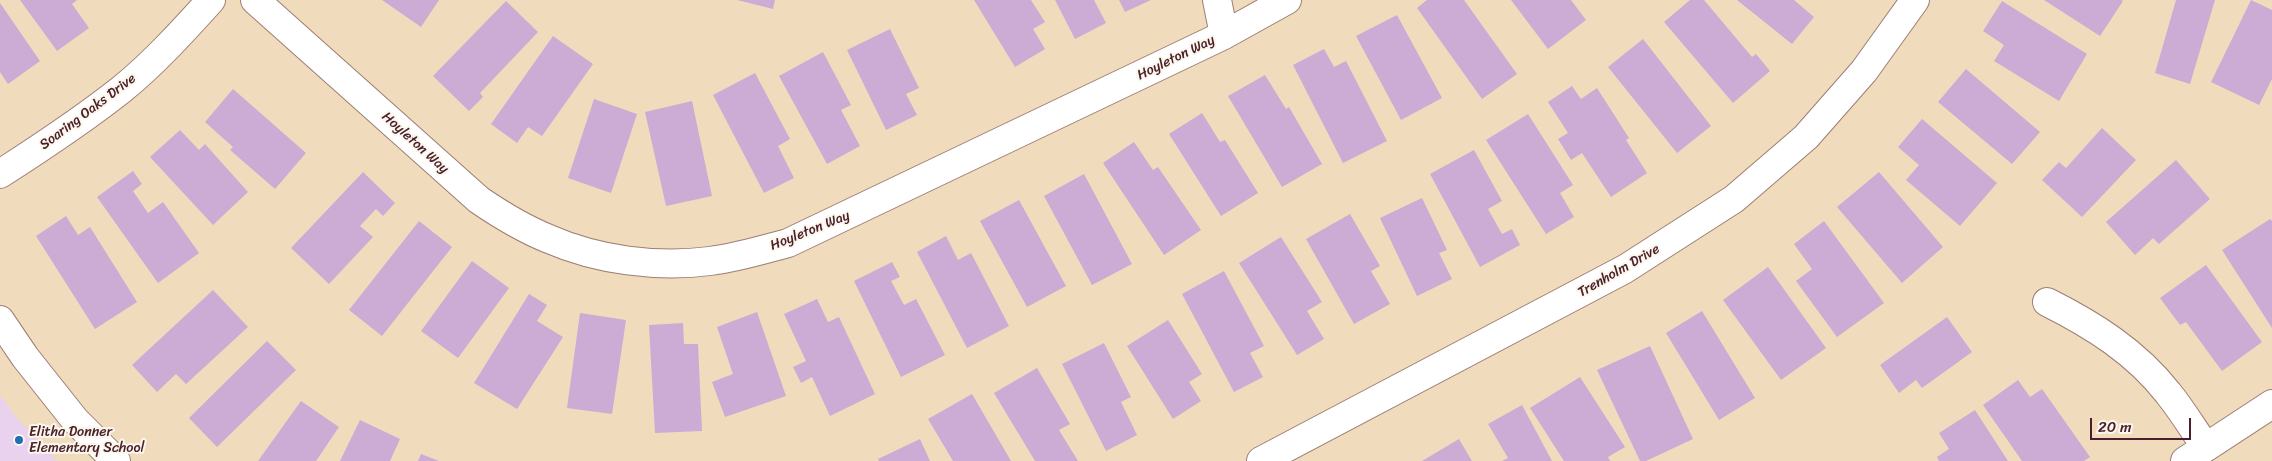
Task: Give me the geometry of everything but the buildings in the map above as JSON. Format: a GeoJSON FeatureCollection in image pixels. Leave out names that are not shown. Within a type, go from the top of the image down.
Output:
{"type":"FeatureCollection","features":[{"type":"Feature","properties":{"kind":"street","name":"Soaring Oaks Drive"},"geometry":{"type":"LineString","coordinates":[[0,174],[60,137],[124,88],[182,32],[211,0]]}},
{"type":"Feature","properties":{"kind":"street","name":"Hoyleton Way"},"geometry":{"type":"LineString","coordinates":[[255,0],[479,200],[513,222],[549,240],[588,252],[627,260],[668,263],[708,262],[788,243],[1224,35],[1287,0]]}},
{"type":"Feature","properties":{"kind":"street"},"geometry":{"type":"LineString","coordinates":[[1217,0],[1224,35]]}},
{"type":"Feature","properties":{"kind":"street","name":"Trenholm Drive"},"geometry":{"type":"LineString","coordinates":[[1261,461],[1618,274],[1734,199],[1806,137],[1864,71],[1915,0]]}},
{"type":"Feature","properties":{"kind":"street"},"geometry":{"type":"LineString","coordinates":[[2047,302],[2083,320],[2114,341],[2143,365],[2168,393],[2195,454],[2272,404]]}},
{"type":"Feature","properties":{"kind":"street"},"geometry":{"type":"LineString","coordinates":[[0,320],[25,357],[75,420],[116,461]]}},
{"type":"Feature","properties":{"kind":"shaded area","name":"Elitha Donner Elementary School"},"geometry":{"type":"Polygon","coordinates":[[[0,395],[17,418],[57,461],[0,461],[0,395]]]}},
{"type":"Feature","properties":{"kind":"place","name":"Elitha Donner Elementary School"},"geometry":{"type":"Point","coordinates":[19,440]}}]}
